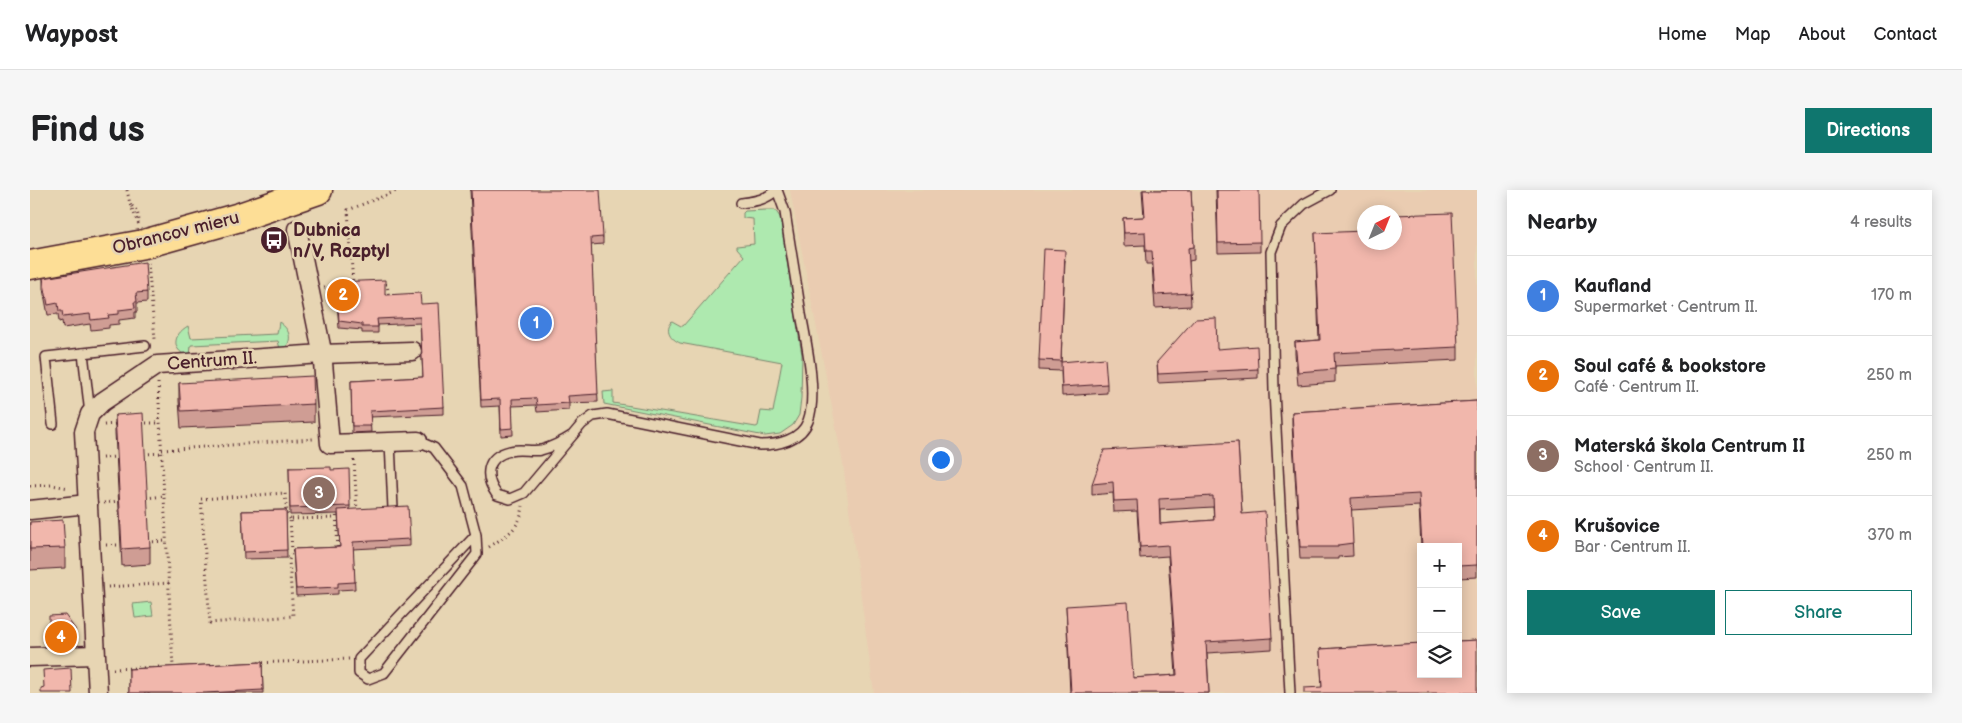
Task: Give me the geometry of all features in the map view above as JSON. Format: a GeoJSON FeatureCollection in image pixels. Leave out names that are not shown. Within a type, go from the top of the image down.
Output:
{"type":"FeatureCollection","features":[{"type":"Feature","properties":{"kind":"main road","name":"Obrancov mieru"},"geometry":{"type":"LineString","coordinates":[[30,265],[144,244],[240,217],[318,190]]}},
{"type":"Feature","properties":{"kind":"street"},"geometry":{"type":"LineString","coordinates":[[296,229],[322,354],[330,444],[418,441]]}},
{"type":"Feature","properties":{"kind":"street","name":"Centrum II."},"geometry":{"type":"LineString","coordinates":[[94,420],[102,402],[157,364],[322,354],[412,351]]}},
{"type":"Feature","properties":{"kind":"street"},"geometry":{"type":"LineString","coordinates":[[94,420],[84,432],[98,693]]}},
{"type":"Feature","properties":{"kind":"street"},"geometry":{"type":"LineString","coordinates":[[30,510],[88,504]]}},
{"type":"Feature","properties":{"kind":"street"},"geometry":{"type":"LineString","coordinates":[[30,657],[96,663]]}},
{"type":"Feature","properties":{"kind":"lane"},"geometry":{"type":"LineString","coordinates":[[573,435],[554,447],[538,451],[510,451],[494,458],[488,471],[489,484],[497,495],[510,499],[524,493],[573,435],[582,424],[593,416],[607,414],[760,445],[786,442],[804,427],[808,420],[811,404],[808,359],[785,212],[776,190],[759,200],[741,203]]}},
{"type":"Feature","properties":{"kind":"lane"},"geometry":{"type":"LineString","coordinates":[[1290,693],[1274,391],[1271,252],[1281,226],[1304,204],[1330,190]]}},
{"type":"Feature","properties":{"kind":"lane"},"geometry":{"type":"LineString","coordinates":[[53,424],[46,357],[145,346]]}},
{"type":"Feature","properties":{"kind":"lane"},"geometry":{"type":"LineString","coordinates":[[83,353],[94,420]]}},
{"type":"Feature","properties":{"kind":"lane"},"geometry":{"type":"LineString","coordinates":[[418,441],[434,448],[463,486],[476,535],[477,554],[384,673],[368,679],[359,673],[359,659],[476,535]]}},
{"type":"Feature","properties":{"kind":"lane"},"geometry":{"type":"LineString","coordinates":[[390,442],[393,509]]}},
{"type":"Feature","properties":{"kind":"path"},"geometry":{"type":"LineString","coordinates":[[127,190],[130,204],[140,225],[137,211],[130,204]]}},
{"type":"Feature","properties":{"kind":"path"},"geometry":{"type":"LineString","coordinates":[[353,285],[348,210],[399,190]]}},
{"type":"Feature","properties":{"kind":"path"},"geometry":{"type":"LineString","coordinates":[[148,263],[157,364],[173,667]]}},
{"type":"Feature","properties":{"kind":"path"},"geometry":{"type":"LineString","coordinates":[[379,284],[387,284],[388,298],[396,298]]}},
{"type":"Feature","properties":{"kind":"path"},"geometry":{"type":"LineString","coordinates":[[308,288],[362,285]]}},
{"type":"Feature","properties":{"kind":"path"},"geometry":{"type":"LineString","coordinates":[[94,420],[125,424]]}},
{"type":"Feature","properties":{"kind":"path"},"geometry":{"type":"LineString","coordinates":[[134,424],[160,423]]}},
{"type":"Feature","properties":{"kind":"path"},"geometry":{"type":"LineString","coordinates":[[144,454],[329,438]]}},
{"type":"Feature","properties":{"kind":"path"},"geometry":{"type":"LineString","coordinates":[[350,512],[357,512],[354,444]]}},
{"type":"Feature","properties":{"kind":"path"},"geometry":{"type":"LineString","coordinates":[[30,486],[52,485],[70,488]]}},
{"type":"Feature","properties":{"kind":"path"},"geometry":{"type":"LineString","coordinates":[[476,556],[510,533],[521,518],[524,493]]}},
{"type":"Feature","properties":{"kind":"path"},"geometry":{"type":"LineString","coordinates":[[285,494],[287,513],[290,519],[292,551],[289,560],[293,616],[210,622],[201,499],[285,494]]}},
{"type":"Feature","properties":{"kind":"path"},"geometry":{"type":"LineString","coordinates":[[146,498],[164,496]]}},
{"type":"Feature","properties":{"kind":"path"},"geometry":{"type":"LineString","coordinates":[[336,506],[338,555]]}},
{"type":"Feature","properties":{"kind":"path"},"geometry":{"type":"LineString","coordinates":[[336,513],[343,513]]}},
{"type":"Feature","properties":{"kind":"path"},"geometry":{"type":"LineString","coordinates":[[290,519],[336,518]]}},
{"type":"Feature","properties":{"kind":"path"},"geometry":{"type":"LineString","coordinates":[[148,542],[166,541]]}},
{"type":"Feature","properties":{"kind":"path"},"geometry":{"type":"LineString","coordinates":[[329,548],[338,548]]}},
{"type":"Feature","properties":{"kind":"path"},"geometry":{"type":"LineString","coordinates":[[292,551],[301,550]]}},
{"type":"Feature","properties":{"kind":"path"},"geometry":{"type":"LineString","coordinates":[[92,587],[168,583]]}},
{"type":"Feature","properties":{"kind":"path"},"geometry":{"type":"LineString","coordinates":[[256,663],[359,659]]}},
{"type":"Feature","properties":{"kind":"path"},"geometry":{"type":"LineString","coordinates":[[96,663],[148,668],[180,666]]}},
{"type":"Feature","properties":{"kind":"path"},"geometry":{"type":"LineString","coordinates":[[148,668],[149,677]]}},
{"type":"Feature","properties":{"kind":"shaded area"},"geometry":{"type":"Polygon","coordinates":[[[790,190],[1477,190],[1477,693],[874,693],[843,464],[790,190]]]}},
{"type":"Feature","properties":{"kind":"green space"},"geometry":{"type":"Polygon","coordinates":[[[775,210],[780,217],[802,355],[799,415],[793,425],[780,434],[765,436],[604,404],[603,392],[613,391],[613,403],[756,427],[758,426],[761,411],[773,412],[782,362],[680,343],[671,337],[669,328],[672,321],[683,326],[744,256],[737,246],[754,244],[753,219],[743,218],[743,213],[745,211],[775,210]]]}},
{"type":"Feature","properties":{"kind":"green space"},"geometry":{"type":"Polygon","coordinates":[[[279,322],[289,333],[288,345],[281,353],[278,341],[191,345],[190,357],[179,351],[176,343],[179,334],[188,326],[191,338],[277,334],[279,322]]]}},
{"type":"Feature","properties":{"kind":"green space"},"geometry":{"type":"Polygon","coordinates":[[[151,602],[153,616],[135,618],[133,604],[151,602]]]}},
{"type":"Feature","properties":{"kind":"building"},"geometry":{"type":"Polygon","coordinates":[[[471,190],[600,190],[603,237],[591,238],[598,394],[568,396],[569,403],[537,405],[536,398],[512,399],[513,428],[501,429],[500,399],[481,400],[471,190]]]}},
{"type":"Feature","properties":{"kind":"building"},"geometry":{"type":"Polygon","coordinates":[[[1143,190],[1191,190],[1194,247],[1188,248],[1191,293],[1155,295],[1152,251],[1146,251],[1145,232],[1124,233],[1123,218],[1145,217],[1143,190]]]}},
{"type":"Feature","properties":{"kind":"building"},"geometry":{"type":"Polygon","coordinates":[[[1217,190],[1259,190],[1260,242],[1218,243],[1217,190]]]}},
{"type":"Feature","properties":{"kind":"building"},"geometry":{"type":"Polygon","coordinates":[[[1452,213],[1458,347],[1334,353],[1335,369],[1298,372],[1295,342],[1320,340],[1315,233],[1357,231],[1357,250],[1402,250],[1402,215],[1452,213]]]}},
{"type":"Feature","properties":{"kind":"building"},"geometry":{"type":"Polygon","coordinates":[[[1044,249],[1065,250],[1061,361],[1039,360],[1044,249]]]}},
{"type":"Feature","properties":{"kind":"building"},"geometry":{"type":"Polygon","coordinates":[[[145,262],[147,292],[136,293],[137,302],[134,302],[135,308],[119,310],[119,314],[108,315],[109,318],[91,320],[90,314],[63,317],[62,311],[59,311],[58,303],[48,305],[43,278],[145,262]]]}},
{"type":"Feature","properties":{"kind":"building"},"geometry":{"type":"Polygon","coordinates":[[[385,280],[385,295],[420,293],[421,304],[439,303],[444,407],[370,411],[371,426],[352,426],[351,381],[423,377],[420,317],[377,319],[378,327],[362,327],[362,324],[339,321],[336,282],[385,280]]]}},
{"type":"Feature","properties":{"kind":"building"},"geometry":{"type":"Polygon","coordinates":[[[1216,318],[1217,349],[1257,346],[1258,369],[1158,374],[1157,362],[1195,319],[1216,318]]]}},
{"type":"Feature","properties":{"kind":"building"},"geometry":{"type":"Polygon","coordinates":[[[1105,358],[1107,384],[1062,387],[1061,362],[1105,358]]]}},
{"type":"Feature","properties":{"kind":"building"},"geometry":{"type":"Polygon","coordinates":[[[313,376],[314,404],[181,411],[179,383],[313,376]]]}},
{"type":"Feature","properties":{"kind":"building"},"geometry":{"type":"Polygon","coordinates":[[[1477,401],[1477,565],[1462,566],[1462,543],[1422,543],[1419,494],[1351,498],[1353,543],[1338,545],[1338,547],[1300,547],[1292,412],[1477,401]]]}},
{"type":"Feature","properties":{"kind":"building"},"geometry":{"type":"Polygon","coordinates":[[[143,413],[150,547],[122,549],[115,415],[143,413]]]}},
{"type":"Feature","properties":{"kind":"building"},"geometry":{"type":"Polygon","coordinates":[[[1238,442],[1242,514],[1265,512],[1272,638],[1206,642],[1209,693],[1071,693],[1066,606],[1128,602],[1133,678],[1177,675],[1168,545],[1140,547],[1137,500],[1114,501],[1113,482],[1092,484],[1104,450],[1238,442]],[[1213,496],[1159,499],[1160,524],[1214,520],[1213,496]]]}},
{"type":"Feature","properties":{"kind":"building"},"geometry":{"type":"Polygon","coordinates":[[[331,467],[331,470],[349,469],[350,506],[290,508],[289,468],[331,467]]]}},
{"type":"Feature","properties":{"kind":"building"},"geometry":{"type":"Polygon","coordinates":[[[408,506],[410,539],[353,542],[355,582],[338,583],[338,587],[296,589],[293,549],[340,547],[338,510],[408,506]]]}},
{"type":"Feature","properties":{"kind":"building"},"geometry":{"type":"Polygon","coordinates":[[[286,510],[287,550],[244,552],[242,511],[286,510]]]}},
{"type":"Feature","properties":{"kind":"building"},"geometry":{"type":"Polygon","coordinates":[[[63,520],[65,548],[30,549],[30,522],[63,520]]]}},
{"type":"Feature","properties":{"kind":"building"},"geometry":{"type":"Polygon","coordinates":[[[65,615],[75,629],[69,642],[49,642],[49,633],[44,630],[49,626],[49,616],[65,615]]]}},
{"type":"Feature","properties":{"kind":"building"},"geometry":{"type":"Polygon","coordinates":[[[1477,640],[1477,693],[1304,693],[1304,688],[1322,687],[1320,649],[1417,643],[1417,678],[1462,678],[1462,641],[1477,640]]]}},
{"type":"Feature","properties":{"kind":"building"},"geometry":{"type":"Polygon","coordinates":[[[262,662],[263,690],[205,693],[129,693],[129,669],[262,662]]]}},
{"type":"Feature","properties":{"kind":"building"},"geometry":{"type":"Polygon","coordinates":[[[71,668],[72,693],[41,693],[41,688],[44,687],[43,670],[71,668]]]}},
{"type":"Feature","properties":{"kind":"place","name":"Dubnica n/V, Rozptyl"},"geometry":{"type":"Point","coordinates":[274,240]}},
{"type":"Feature","properties":{"kind":"place","name":"Soul café & bookstore"},"geometry":{"type":"Point","coordinates":[343,295]}},
{"type":"Feature","properties":{"kind":"place","name":"Kaufland"},"geometry":{"type":"Point","coordinates":[536,323]}},
{"type":"Feature","properties":{"kind":"place","name":"Materská škola Centrum II"},"geometry":{"type":"Point","coordinates":[319,493]}},
{"type":"Feature","properties":{"kind":"place","name":"Krušovice"},"geometry":{"type":"Point","coordinates":[61,637]}}]}
